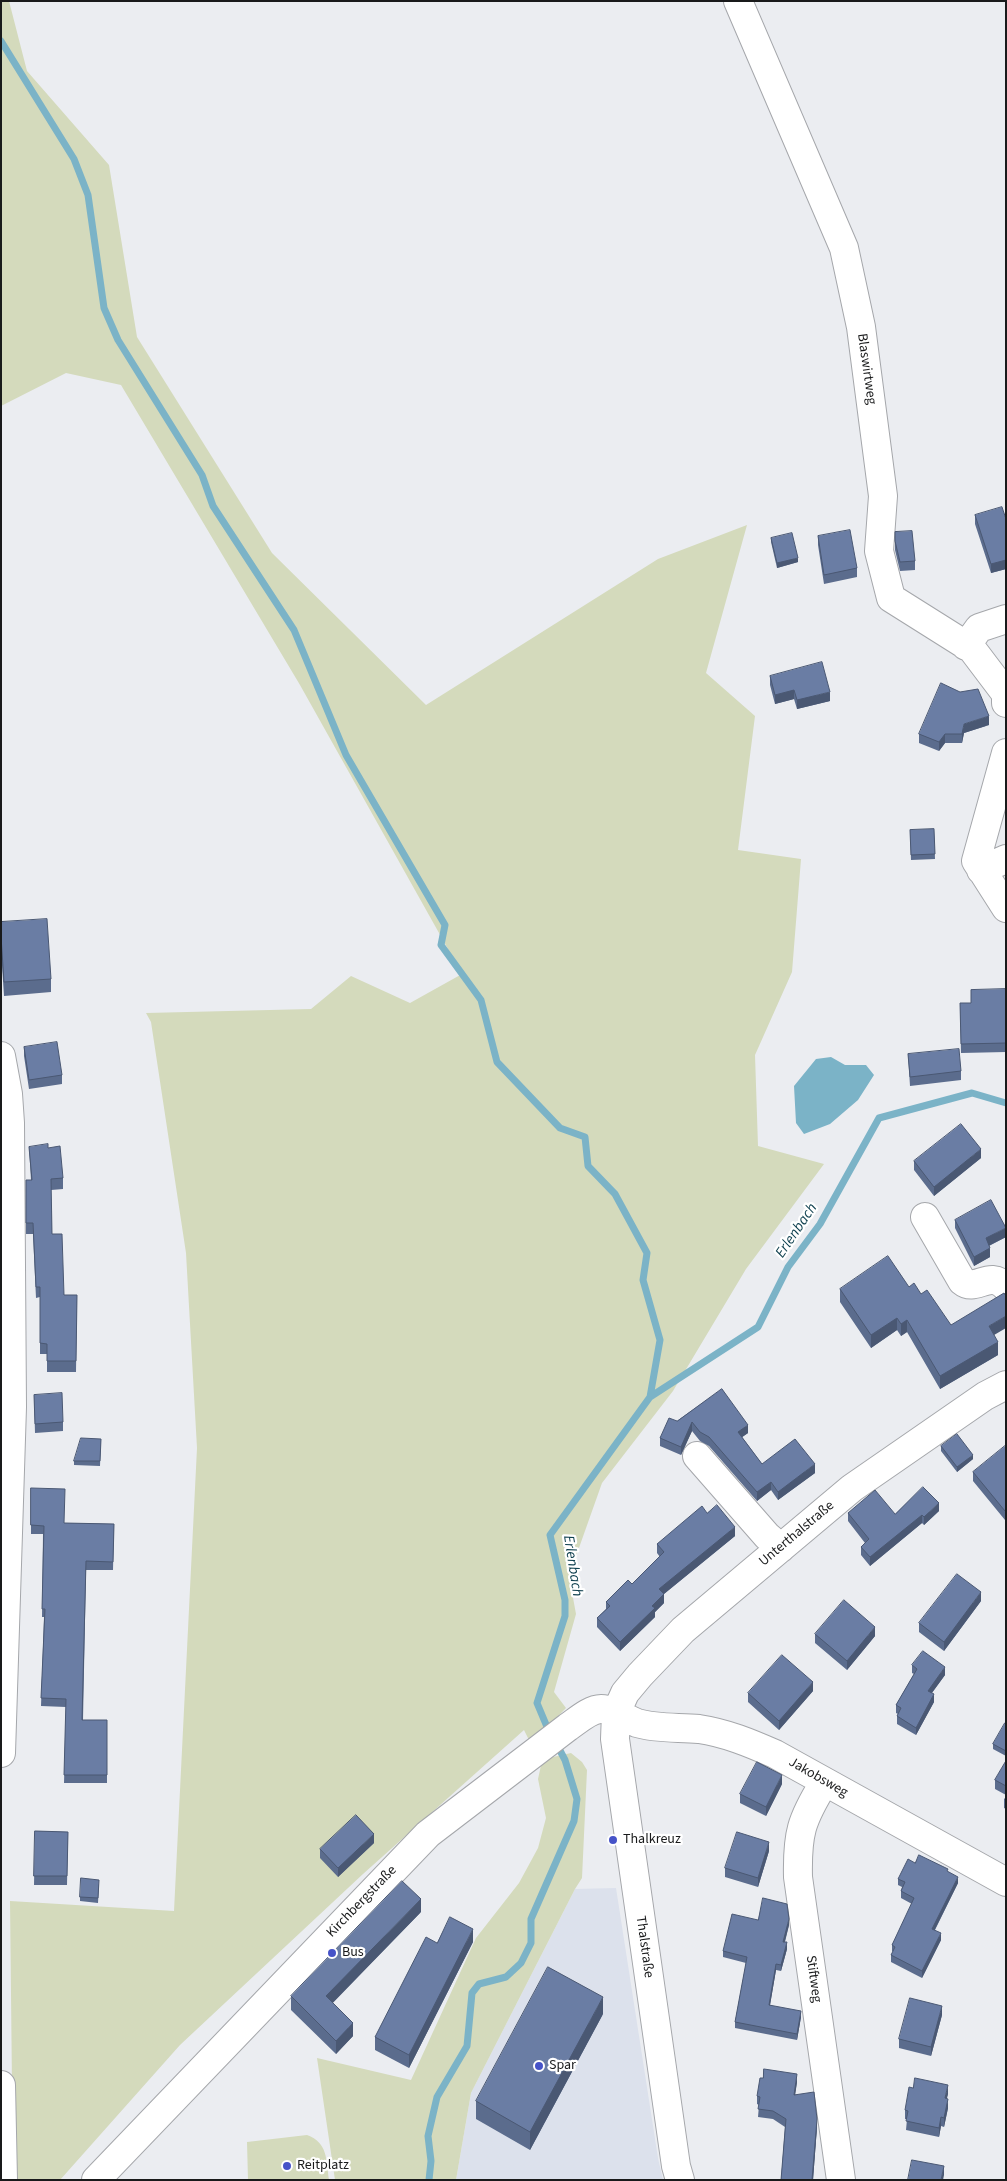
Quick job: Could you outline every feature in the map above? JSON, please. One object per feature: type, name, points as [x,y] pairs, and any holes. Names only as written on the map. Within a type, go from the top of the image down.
[{"type":"street","name":"Blaswirtweg","points":[[738,1],[844,248],[861,327],[866,364],[883,496],[879,551],[891,598],[972,649],[1006,694],[1006,703]]},
{"type":"street","points":[[966,646],[980,628],[1006,620]]},
{"type":"street","points":[[1006,753],[976,862],[1006,908]]},
{"type":"street","points":[[981,870],[1006,859]]},
{"type":"street","points":[[1,1056],[8,1094],[10,1123],[12,1407],[1,1753]]},
{"type":"street","points":[[925,1217],[965,1284],[972,1285],[991,1279],[1000,1282],[1006,1287]]},
{"type":"street","name":"Unterthalstraße","points":[[616,1713],[625,1693],[683,1630],[852,1488],[985,1396],[1006,1385]]},
{"type":"street","points":[[697,1456],[768,1536],[781,1548]]},
{"type":"street","name":"Kirchbergstraße","points":[[96,2180],[415,1847],[442,1823],[589,1713],[600,1709],[616,1713]]},
{"type":"street","name":"Jakobsweg","points":[[616,1713],[638,1723],[657,1727],[698,1729],[726,1734],[775,1754],[824,1783],[1006,1882]]},
{"type":"street","name":"Thalstraße","points":[[616,1713],[615,1739],[676,2166],[680,2180]]},
{"type":"street","name":"Stiftweg","points":[[824,1783],[801,1826],[798,1850],[798,1877],[841,2180]]},
{"type":"street","points":[[1,2085],[3,2180]]},
{"type":"shaded area","points":[[616,1888],[663,2180],[456,2180],[471,2093],[575,1889]]},
{"type":"green space","points":[[1,1],[9,1],[27,71],[109,165],[137,337],[272,553],[426,705],[658,559],[747,525],[706,673],[755,716],[738,850],[801,859],[792,972],[755,1055],[758,1146],[824,1164],[746,1269],[673,1391],[602,1483],[569,1576],[576,1614],[554,1692],[566,1708],[531,1744],[524,1730],[363,1874],[180,2045],[60,2180],[13,2180],[10,1901],[174,1911],[197,1448],[186,1253],[151,1022],[146,1013],[311,1009],[351,976],[410,1003],[462,974],[300,685],[121,385],[66,373],[1,406]]},
{"type":"green space","points":[[571,1753],[582,1762],[587,1770],[582,1878],[471,2093],[456,2180],[335,2180],[317,2058],[411,2080],[476,1938],[519,1883],[538,1848],[546,1818],[538,1779],[542,1761]]},
{"type":"green space","name":"Reitplatz","points":[[307,2135],[319,2142],[325,2153],[329,2180],[248,2180],[247,2142]]},
{"type":"water","points":[[831,1057],[845,1065],[866,1065],[874,1075],[858,1100],[830,1124],[804,1134],[796,1123],[794,1086],[816,1059]]},
{"type":"building","points":[[1002,507],[1006,519],[1006,560],[991,564],[975,515]]},
{"type":"building","points":[[850,530],[857,568],[824,575],[818,536]]},
{"type":"building","points":[[912,531],[915,561],[900,562],[895,532]]},
{"type":"building","points":[[792,533],[798,558],[777,563],[771,538]]},
{"type":"building","points":[[822,662],[830,692],[797,700],[794,690],[775,695],[770,676]]},
{"type":"building","points":[[941,683],[960,692],[978,689],[989,716],[964,724],[962,734],[945,734],[939,742],[919,734]]},
{"type":"building","points":[[934,829],[935,854],[911,855],[910,830]]},
{"type":"building","points":[[47,919],[51,979],[4,982],[1,922]]},
{"type":"building","points":[[1006,989],[1006,1043],[961,1044],[960,1003],[971,1003],[971,990]]},
{"type":"building","points":[[57,1042],[62,1075],[29,1080],[24,1047]]},
{"type":"building","points":[[959,1049],[961,1071],[910,1077],[908,1054]]},
{"type":"building","points":[[961,1124],[981,1149],[934,1187],[914,1161]]},
{"type":"building","points":[[48,1144],[48,1148],[60,1146],[63,1178],[51,1179],[52,1234],[62,1234],[64,1295],[77,1295],[76,1361],[47,1361],[47,1344],[40,1343],[40,1287],[36,1287],[33,1223],[26,1223],[26,1180],[32,1180],[29,1147]]},
{"type":"building","points":[[991,1200],[1006,1228],[986,1238],[990,1248],[974,1257],[955,1220]]},
{"type":"building","points":[[888,1256],[909,1287],[914,1283],[921,1294],[927,1290],[951,1325],[1004,1293],[1006,1296],[1006,1316],[989,1326],[998,1342],[940,1376],[907,1320],[901,1324],[897,1318],[871,1335],[840,1289]]},
{"type":"building","points":[[722,1389],[748,1425],[738,1432],[762,1464],[795,1439],[815,1464],[778,1492],[771,1482],[757,1492],[709,1437],[700,1432],[692,1422],[681,1447],[660,1438],[669,1418],[677,1421]]},
{"type":"building","points":[[62,1393],[63,1422],[35,1424],[34,1395]]},
{"type":"building","points":[[957,1434],[973,1455],[957,1467],[941,1446]]},
{"type":"building","points":[[81,1438],[101,1439],[100,1461],[74,1461]]},
{"type":"building","points":[[1005,1446],[1006,1510],[1005,1511],[973,1472]]},
{"type":"building","points":[[923,1487],[939,1503],[924,1517],[922,1515],[870,1557],[861,1547],[869,1539],[848,1513],[875,1490],[895,1514]]},
{"type":"building","points":[[31,1488],[65,1489],[64,1523],[114,1524],[113,1562],[86,1561],[82,1720],[107,1720],[107,1775],[64,1775],[66,1699],[41,1698],[45,1609],[42,1609],[44,1526],[31,1525]]},
{"type":"building","points":[[717,1505],[735,1527],[659,1589],[664,1594],[652,1606],[655,1608],[620,1642],[597,1618],[610,1606],[606,1602],[628,1580],[632,1584],[664,1552],[657,1544],[702,1506],[707,1513]]},
{"type":"building","points":[[957,1574],[981,1592],[944,1642],[919,1623]]},
{"type":"building","points":[[844,1600],[875,1627],[847,1661],[815,1634]]},
{"type":"building","points":[[923,1651],[945,1667],[928,1691],[934,1694],[916,1728],[897,1716],[901,1708],[896,1705],[917,1669],[912,1665]]},
{"type":"building","points":[[782,1655],[813,1682],[779,1721],[748,1693]]},
{"type":"building","points":[[1006,1723],[1006,1751],[993,1744]]},
{"type":"building","points":[[1006,1761],[1006,1786],[995,1780]]},
{"type":"building","points":[[757,1762],[782,1775],[766,1807],[740,1794]]},
{"type":"building","points":[[356,1815],[374,1834],[338,1868],[320,1849]]},
{"type":"building","points":[[35,1831],[68,1832],[67,1876],[34,1876]]},
{"type":"building","points":[[737,1832],[769,1842],[758,1878],[725,1868]]},
{"type":"building","points":[[919,1855],[948,1869],[947,1871],[958,1877],[932,1929],[941,1933],[922,1971],[891,1955],[895,1947],[892,1945],[914,1898],[901,1891],[905,1882],[898,1879],[908,1859],[915,1863]]},
{"type":"building","points":[[81,1878],[99,1880],[98,1898],[80,1897]]},
{"type":"building","points":[[402,1881],[421,1899],[326,1996],[353,2023],[336,2041],[291,1996]]},
{"type":"building","points":[[763,1898],[787,1904],[789,1919],[783,1942],[787,1942],[781,1965],[776,1964],[769,2005],[801,2011],[797,2034],[735,2022],[747,1957],[723,1951],[732,1914],[758,1920]]},
{"type":"building","points":[[450,1917],[473,1929],[409,2055],[375,2037],[426,1937],[437,1943]]},
{"type":"building","name":"Spar","points":[[548,1967],[603,1997],[530,2132],[476,2101]]},
{"type":"building","points":[[910,1998],[942,2006],[931,2047],[899,2039]]},
{"type":"building","points":[[764,2069],[797,2074],[794,2095],[814,2092],[817,2119],[812,2180],[781,2180],[786,2119],[773,2111],[758,2109],[760,2097],[757,2096],[760,2078],[763,2078]]},
{"type":"building","points":[[915,2078],[948,2085],[945,2098],[948,2099],[944,2118],[941,2117],[939,2128],[906,2121],[908,2111],[905,2110],[909,2087],[913,2088]]},
{"type":"building","points":[[912,2160],[944,2166],[941,2180],[908,2180]]},
{"type":"waterway","points":[[1,41],[74,159],[88,195],[104,308],[118,340],[202,475],[213,506],[294,630],[346,755],[445,925],[441,945],[481,1000],[497,1062],[560,1128],[585,1137],[588,1166],[615,1194],[647,1253],[643,1280],[660,1340],[650,1397]]},
{"type":"waterway","name":"Erlenbach","points":[[550,1734],[537,1703],[565,1616],[565,1600],[550,1535],[650,1397],[758,1327],[788,1267],[820,1224],[879,1118],[972,1093],[1006,1103]]},
{"type":"waterway","name":"Erlenbach","points":[[429,2180],[431,2161],[428,2136],[437,2097],[467,2046],[472,1993],[479,1984],[506,1977],[521,1963],[531,1943],[531,1919],[574,1821],[577,1799],[565,1760],[556,1743]]},
{"type":"place","name":"Thalkreuz","points":[[613,1840]]},
{"type":"place","name":"Bus","points":[[332,1953]]},
{"type":"place","name":"Spar","points":[[539,2066]]},
{"type":"place","name":"Reitplatz","points":[[287,2166]]}]
